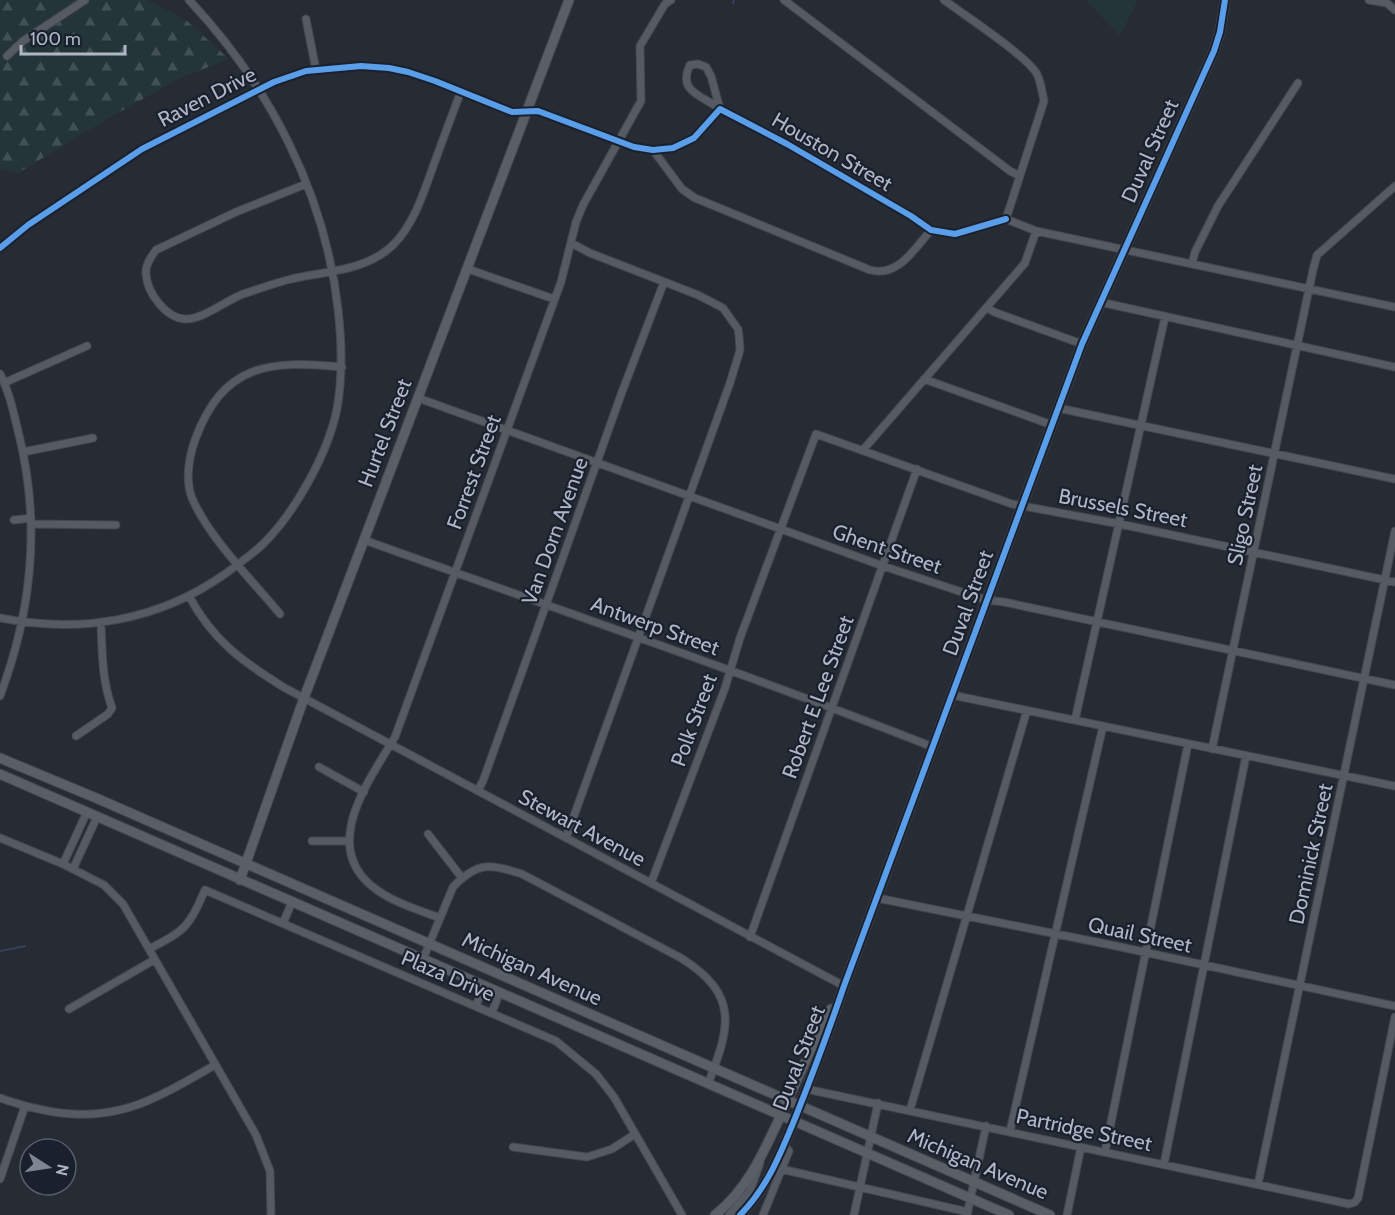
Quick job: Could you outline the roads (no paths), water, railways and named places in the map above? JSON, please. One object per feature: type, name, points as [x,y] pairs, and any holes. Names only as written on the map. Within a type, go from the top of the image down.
[{"type":"street","points":[[6,56],[23,41],[85,0]]},
{"type":"street","points":[[0,618],[79,624],[133,618],[201,591],[238,564],[279,527],[314,468],[330,433],[336,410],[343,352],[333,271],[315,207],[289,143],[249,72],[189,0]]},
{"type":"street","name":"Hurtel Street","points":[[240,879],[304,698],[568,0]]},
{"type":"street","name":"Forrest Street","points":[[348,841],[350,826],[364,792],[395,737],[554,299],[583,205],[641,101],[640,46],[665,4],[671,0]]},
{"type":"street","points":[[784,0],[1010,171],[1020,176]]},
{"type":"street","points":[[944,0],[1020,57],[1036,72],[1044,102],[1006,219],[1036,231],[1395,308]]},
{"type":"street","name":"Duval Street","points":[[740,1215],[761,1191],[774,1168],[807,1089],[1082,344],[1214,51],[1220,32],[1225,0]]},
{"type":"street","points":[[1369,0],[1387,3],[1395,10]]},
{"type":"street","points":[[306,19],[316,70]]},
{"type":"street","name":"Houston Street","points":[[720,109],[711,76],[706,67],[698,64],[690,65],[685,79],[692,92],[720,109],[788,144],[931,230],[955,234],[1006,219]]},
{"type":"street","name":"Raven Drive","points":[[0,248],[28,225],[142,148],[274,82],[316,70],[361,66],[389,68],[417,75],[512,112],[525,111]]},
{"type":"street","points":[[1192,264],[1218,206],[1298,83]]},
{"type":"street","points":[[306,184],[236,212],[156,250],[149,261],[146,274],[161,307],[170,315],[187,320],[241,295],[375,259],[396,242],[406,230],[421,199],[461,91]]},
{"type":"street","points":[[525,111],[538,111],[620,141],[653,150],[674,148],[694,138],[720,109]]},
{"type":"street","points":[[653,150],[682,189],[695,198],[870,270],[878,272],[890,270],[901,264],[931,230]]},
{"type":"street","name":"Sligo Street","points":[[1212,749],[1317,255],[1395,186]]},
{"type":"street","points":[[863,450],[1025,263],[1036,231]]},
{"type":"street","points":[[566,838],[740,350],[738,329],[723,308],[698,295],[590,253],[571,243]]},
{"type":"street","points":[[468,269],[554,299]]},
{"type":"street","name":"Van Dorn Avenue","points":[[478,790],[664,282]]},
{"type":"street","points":[[1100,302],[1395,367]]},
{"type":"street","points":[[987,307],[994,312],[1082,344]]},
{"type":"street","points":[[1075,720],[1165,317]]},
{"type":"street","points":[[4,383],[87,346]]},
{"type":"street","points":[[280,614],[218,539],[192,496],[189,464],[193,445],[209,408],[221,392],[246,374],[283,364],[342,367]]},
{"type":"street","points":[[0,374],[13,408],[23,452],[30,488],[31,521],[28,589],[11,666],[0,696]]},
{"type":"street","points":[[924,379],[1052,425]]},
{"type":"street","name":"Ghent Street","points":[[418,398],[883,566],[986,600],[1395,685]]},
{"type":"street","points":[[1058,408],[1395,479]]},
{"type":"street","name":"Brussels Street","points":[[817,434],[1012,504],[1120,524],[1395,582]]},
{"type":"street","name":"Polk Street","points":[[651,883],[811,443],[817,434]]},
{"type":"street","points":[[23,452],[93,438]]},
{"type":"street","name":"Robert E Lee Street","points":[[750,937],[917,469]]},
{"type":"street","points":[[14,520],[116,525]]},
{"type":"street","name":"Dominick Street","points":[[1258,1184],[1395,531]]},
{"type":"street","name":"Antwerp Street","points":[[364,540],[833,707],[933,747]]},
{"type":"street","name":"Stewart Avenue","points":[[189,596],[205,624],[216,637],[258,671],[304,698],[844,986]]},
{"type":"street","points":[[76,736],[108,714],[112,708],[104,673],[101,622]]},
{"type":"street","points":[[952,695],[1395,786]]},
{"type":"street","points":[[910,1110],[1027,710]]},
{"type":"street","points":[[1010,1131],[1103,726]]},
{"type":"street","points":[[1104,1152],[1188,744]]},
{"type":"street","points":[[1164,1164],[1246,756]]},
{"type":"street","name":"Michigan Avenue","points":[[0,758],[1050,1215]]},
{"type":"street","points":[[319,767],[364,792]]},
{"type":"street","name":"Michigan Avenue","points":[[0,774],[1009,1215]]},
{"type":"street","points":[[63,864],[87,812]]},
{"type":"street","points":[[73,869],[97,817]]},
{"type":"street","points":[[428,834],[462,878]]},
{"type":"street","points":[[0,838],[63,864],[104,885],[123,904],[256,1135],[270,1171],[271,1215]]},
{"type":"street","points":[[312,841],[348,841],[352,859],[368,882],[388,897],[440,918]]},
{"type":"street","points":[[423,958],[453,886],[462,878],[477,867],[486,865],[522,874],[692,965],[717,989],[723,1001],[726,1027],[708,1084]]},
{"type":"street","name":"Plaza Drive","points":[[148,950],[176,936],[186,927],[206,890],[556,1041],[584,1062],[614,1097],[682,1215]]},
{"type":"street","name":"Quail Street","points":[[877,898],[1145,952],[1395,1006]]},
{"type":"street","points":[[284,923],[292,902]]},
{"type":"street","points":[[69,1009],[154,960]]},
{"type":"street","points":[[476,1005],[485,986]]},
{"type":"street","name":"Duval Street","points":[[715,1215],[739,1192],[760,1160],[818,1033],[844,986]]},
{"type":"street","points":[[492,1012],[500,993]]},
{"type":"street","name":"Partridge Street","points":[[807,1089],[1349,1204],[1358,1198],[1395,1017]]},
{"type":"street","points":[[0,1098],[37,1110],[85,1115],[106,1113],[157,1097],[215,1065]]},
{"type":"street","points":[[855,1215],[878,1103]]},
{"type":"street","points":[[0,1179],[25,1106]]},
{"type":"street","points":[[781,1169],[968,1213],[986,1126]]},
{"type":"street","points":[[513,1147],[587,1157],[612,1149],[635,1134]]},
{"type":"street","points":[[763,1215],[789,1151],[784,1145]]},
{"type":"street","points":[[1067,1215],[1082,1147]]},
{"type":"street","points":[[904,1169],[912,1155]]},
{"type":"street","points":[[729,1215],[750,1191],[759,1171],[760,1160]]},
{"type":"waterway","points":[[0,951],[25,946]]}]
